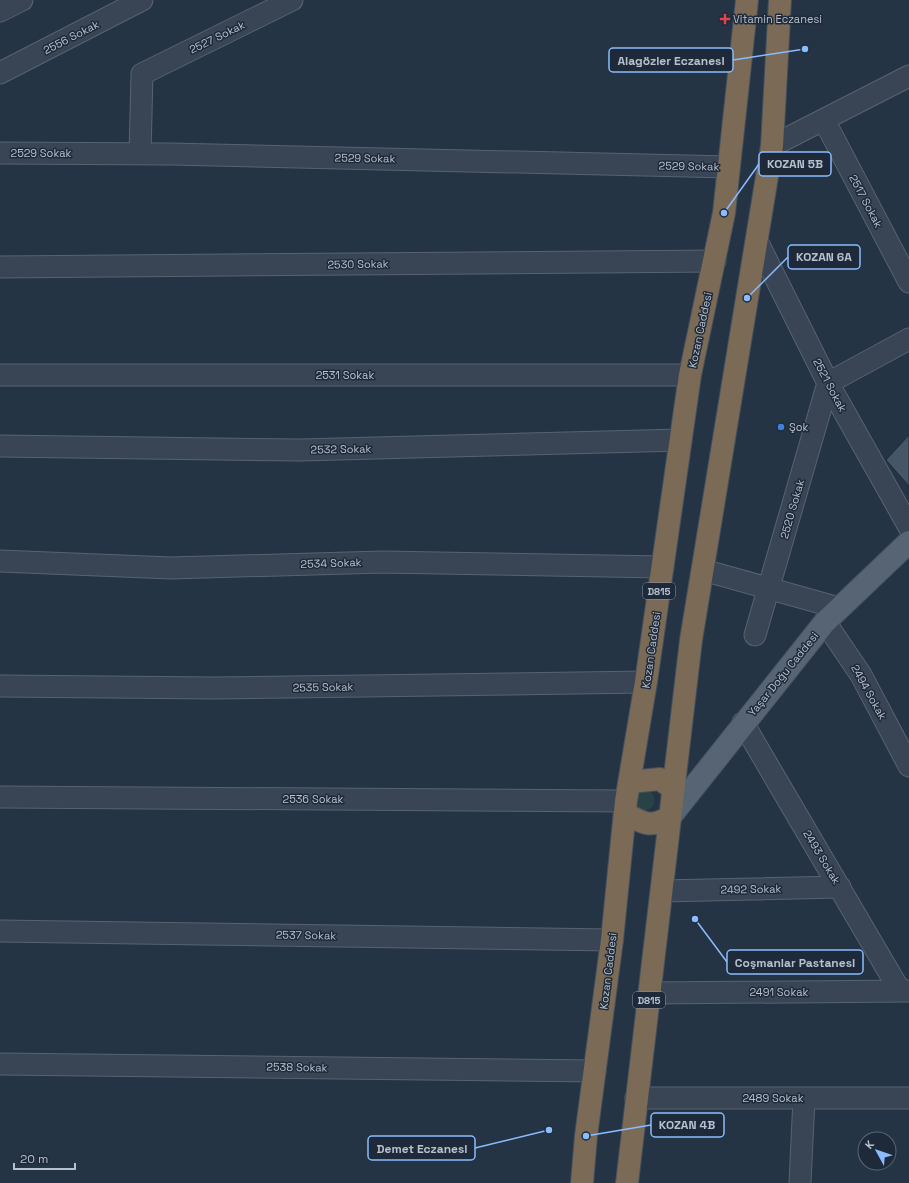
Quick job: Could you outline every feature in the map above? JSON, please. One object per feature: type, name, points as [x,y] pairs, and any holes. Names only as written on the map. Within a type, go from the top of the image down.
[{"type":"highway","name":"Kozan Caddesi","points":[[582,1183],[612,940],[627,799],[646,682],[690,375],[724,213],[747,0]]},
{"type":"highway","name":"D815","points":[[627,1183],[691,640],[772,146],[784,2]]},
{"type":"highway","points":[[670,817],[661,822],[646,824],[627,799],[660,779],[674,789]]},
{"type":"main road","name":"Yaşar Doğu Caddesi","points":[[670,817],[743,723],[832,615],[909,542]]},
{"type":"street","points":[[0,11],[22,0]]},
{"type":"street","name":"2556 Sokak","points":[[0,73],[142,0]]},
{"type":"street","name":"2527 Sokak","points":[[140,154],[142,74],[292,0]]},
{"type":"street","points":[[772,146],[909,76]]},
{"type":"street","name":"2517 Sokak","points":[[824,120],[909,282]]},
{"type":"street","name":"2529 Sokak","points":[[0,153],[140,154],[729,167]]},
{"type":"street","name":"2521 Sokak","points":[[757,241],[828,383],[909,527]]},
{"type":"street","name":"2530 Sokak","points":[[0,267],[715,261]]},
{"type":"street","points":[[828,383],[909,339]]},
{"type":"street","name":"2531 Sokak","points":[[0,374],[690,375]]},
{"type":"street","name":"2520 Sokak","points":[[755,635],[828,383]]},
{"type":"street","name":"2532 Sokak","points":[[0,446],[300,450],[681,440]]},
{"type":"street","name":"2534 Sokak","points":[[0,561],[171,568],[382,562],[663,567]]},
{"type":"street","points":[[703,570],[769,588],[832,615]]},
{"type":"street","name":"2494 Sokak","points":[[832,615],[861,675],[909,766]]},
{"type":"street","name":"2535 Sokak","points":[[0,686],[215,688],[646,682]]},
{"type":"street","name":"2493 Sokak","points":[[743,723],[840,888],[905,991]]},
{"type":"street","name":"2536 Sokak","points":[[0,797],[627,799]]},
{"type":"street","name":"2492 Sokak","points":[[662,891],[840,888]]},
{"type":"street","name":"2537 Sokak","points":[[0,931],[612,940]]},
{"type":"street","name":"2491 Sokak","points":[[650,993],[905,991]]},
{"type":"street","name":"2538 Sokak","points":[[0,1064],[595,1071]]},
{"type":"street","name":"2489 Sokak","points":[[636,1098],[909,1098]]},
{"type":"street","points":[[800,1183],[804,1098]]},
{"type":"green space","points":[[638,790],[650,791],[653,795],[654,803],[650,809],[637,809],[634,794]]},
{"type":"building","points":[[909,435],[909,486],[886,460]]},
{"type":"place","name":"Vitamin Eczanesi","points":[[725,19]]},
{"type":"place","name":"Alagözler Eczanesi","points":[[805,49]]},
{"type":"place","name":"KOZAN 5B","points":[[724,213]]},
{"type":"place","name":"KOZAN 6A","points":[[747,298]]},
{"type":"place","name":"Şok","points":[[781,427]]},
{"type":"place","name":"Coşmanlar Pastanesi","points":[[695,919]]},
{"type":"place","name":"Demet Eczanesi","points":[[549,1130]]},
{"type":"place","name":"KOZAN 4B","points":[[586,1136]]}]
